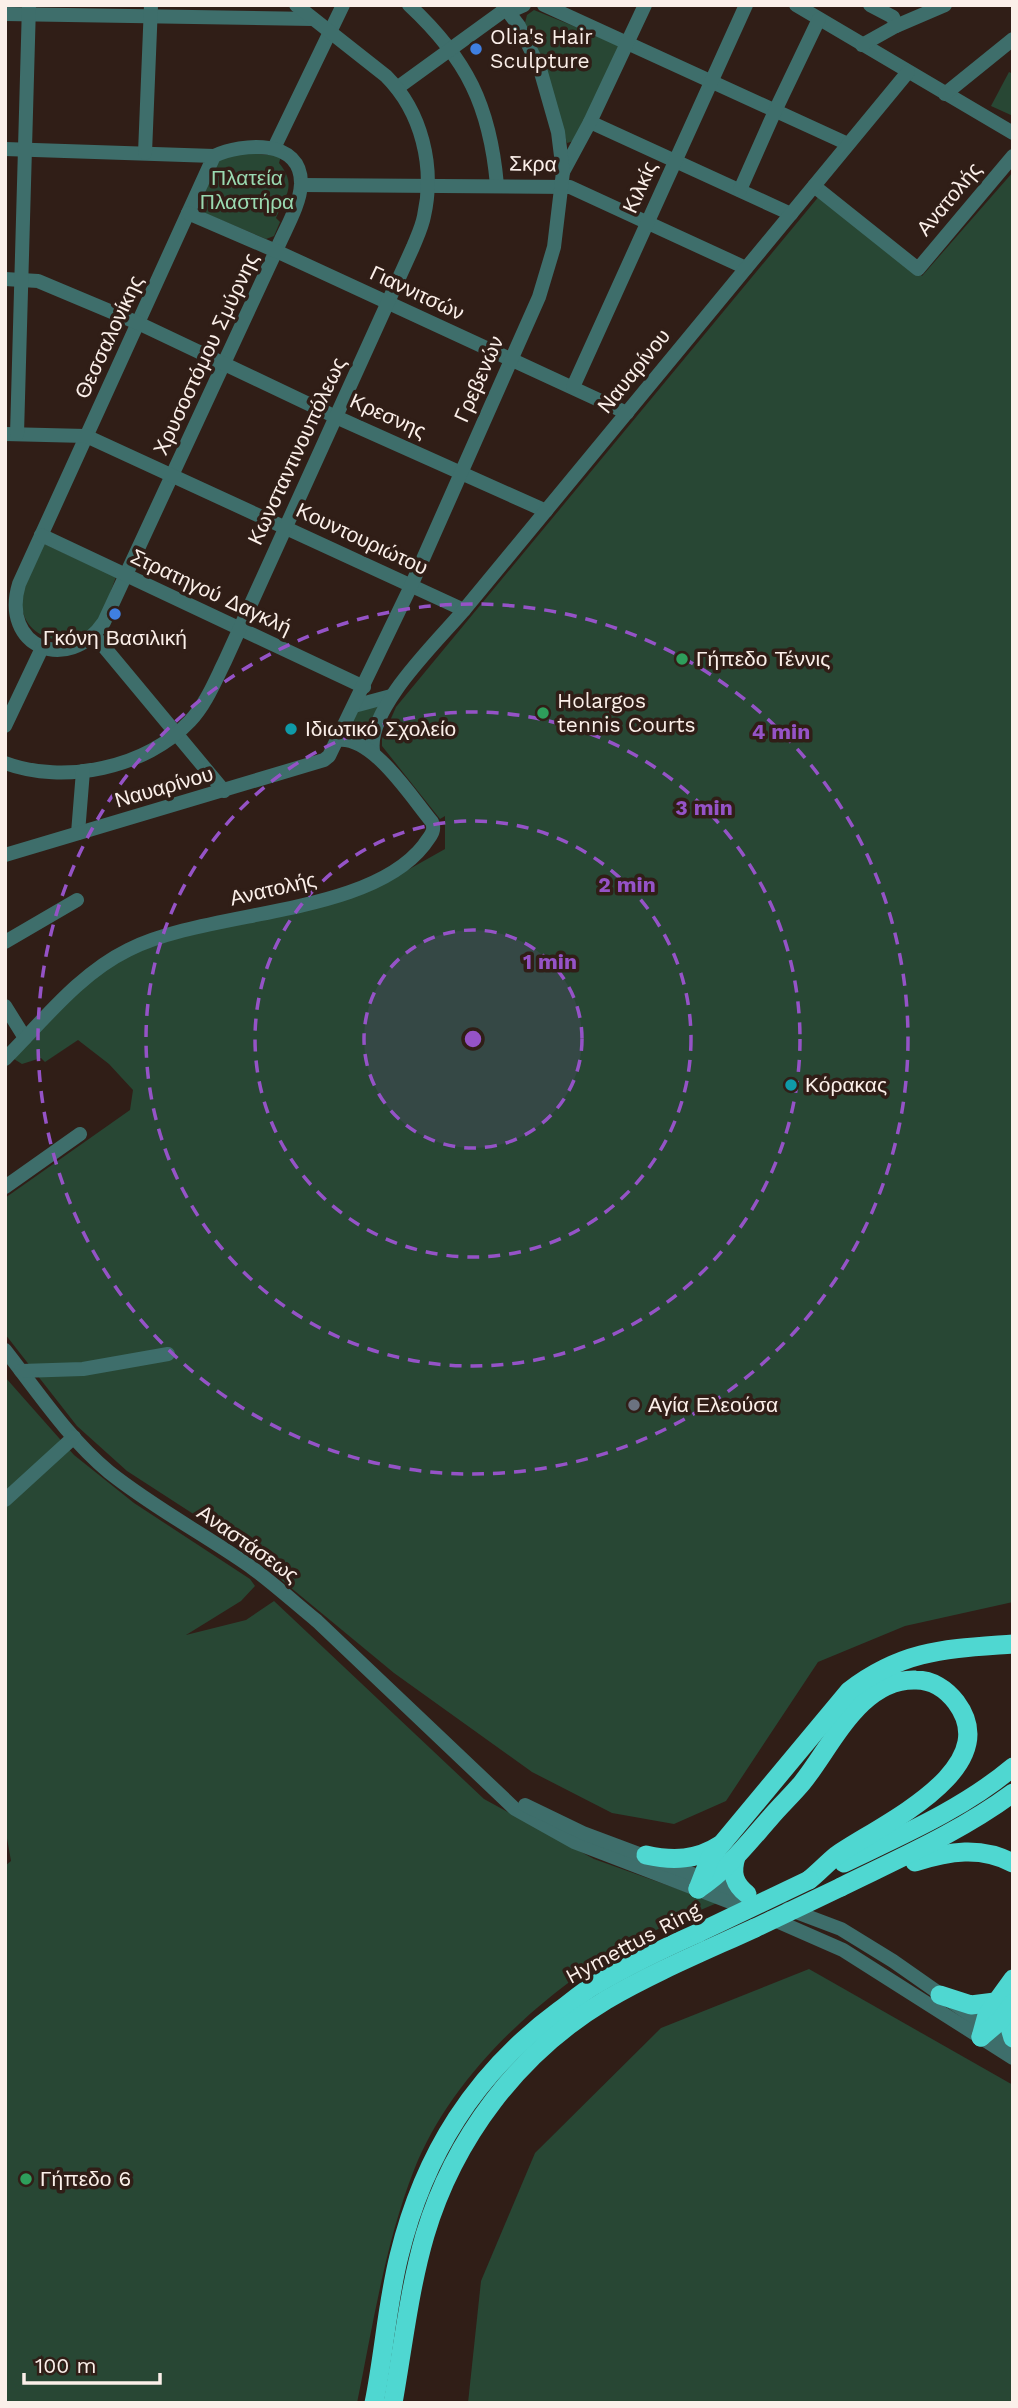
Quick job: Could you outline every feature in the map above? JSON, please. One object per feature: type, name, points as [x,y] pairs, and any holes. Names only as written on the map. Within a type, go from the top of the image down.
[{"type":"highway","points":[[646,1855],[661,1859],[690,1858],[728,1851],[831,1710],[849,1690],[866,1678],[906,1658],[929,1652],[1013,1644]]},
{"type":"highway","points":[[703,1882],[710,1858],[728,1851],[802,1783],[844,1724],[870,1696],[895,1682],[906,1680],[932,1683],[942,1688],[960,1707],[966,1724],[964,1751],[958,1764],[923,1801],[836,1856],[809,1880]]},
{"type":"highway","name":"Hymettus Ring","points":[[374,2403],[390,2298],[408,2225],[429,2168],[463,2107],[502,2060],[529,2033],[591,1987],[916,1828],[978,1793],[1013,1767]]},
{"type":"highway","name":"Hymettus Ring","points":[[394,2399],[415,2276],[433,2210],[463,2144],[493,2100],[527,2064],[556,2037],[604,2002],[656,1974],[841,1888],[952,1832],[1013,1793]]},
{"type":"highway","points":[[728,1851],[736,1882],[747,1894]]},
{"type":"highway","points":[[841,1888],[916,1861],[953,1852],[984,1852],[1013,1863]]},
{"type":"highway","points":[[985,2030],[1005,2006],[1013,1979]]},
{"type":"highway","points":[[940,1995],[971,2004],[1005,2006]]},
{"type":"highway","points":[[1005,2006],[1013,2038]]},
{"type":"street","name":"Κωνσταντινουπόλεως","points":[[5,762],[21,769],[50,773],[83,771],[124,761],[149,751],[176,734],[192,719],[208,696],[240,629],[388,304],[424,217],[429,175],[423,138],[397,88],[373,64],[296,5]]},
{"type":"street","points":[[274,148],[343,5]]},
{"type":"street","points":[[409,5],[428,22],[468,75],[491,132],[497,185]]},
{"type":"street","points":[[397,88],[504,7],[515,9],[524,5]]},
{"type":"street","points":[[544,5],[848,144]]},
{"type":"street","points":[[562,179],[645,5]]},
{"type":"street","name":"Κιλκίς","points":[[573,387],[746,5]]},
{"type":"street","points":[[796,5],[1013,133]]},
{"type":"street","points":[[870,5],[893,17],[896,26]]},
{"type":"street","points":[[862,44],[945,5]]},
{"type":"street","name":"Γρεβενών","points":[[335,746],[411,586],[512,359],[539,297],[554,247],[562,179],[558,132],[540,69],[519,26],[504,7]]},
{"type":"street","points":[[5,15],[29,10],[150,11],[313,19]]},
{"type":"street","points":[[11,434],[12,280],[24,149],[29,10]]},
{"type":"street","points":[[145,153],[150,11]]},
{"type":"street","points":[[740,190],[819,19]]},
{"type":"street","points":[[945,94],[1013,39]]},
{"type":"street","name":"Ναυαρίνου","points":[[373,743],[391,696],[908,72]]},
{"type":"street","points":[[590,122],[791,214]]},
{"type":"street","points":[[5,149],[214,156],[243,147],[274,148],[295,164],[301,185]]},
{"type":"street","name":"Θεσσαλονίκης","points":[[41,535],[214,156]]},
{"type":"street","name":"Ανατολής","points":[[814,186],[918,269],[1013,156]]},
{"type":"street","name":"Σκρα","points":[[301,185],[497,185],[562,179],[570,187],[746,268]]},
{"type":"street","name":"Χρυσοστόμου Σμύρνης","points":[[94,636],[104,622],[174,474],[276,251],[301,185]]},
{"type":"street","name":"Γιαννιτσών","points":[[188,213],[627,413]]},
{"type":"street","name":"Κρεσνης","points":[[12,280],[38,281],[138,323],[336,417],[546,511]]},
{"type":"street","name":"Κουντουριώτου","points":[[11,434],[86,436],[174,474],[464,610]]},
{"type":"street","points":[[41,535],[10,597],[22,630],[42,648],[69,649],[94,636],[224,791]]},
{"type":"street","name":"Στρατηγού Δαγκλή","points":[[41,535],[240,629],[359,696]]},
{"type":"street","points":[[5,726],[42,648]]},
{"type":"street","points":[[359,696],[391,696]]},
{"type":"street","name":"Ανατολής","points":[[5,1059],[82,981],[104,963],[130,949],[169,934],[318,901],[360,888],[391,873],[411,857],[432,834],[432,822],[373,743],[351,732],[347,721]]},
{"type":"street","points":[[335,746],[356,741],[373,743]]},
{"type":"street","name":"Ναυαρίνου","points":[[5,855],[324,760],[335,746]]},
{"type":"street","points":[[78,834],[83,771]]},
{"type":"street","points":[[5,942],[77,900]]},
{"type":"street","points":[[5,1006],[25,1038]]},
{"type":"street","points":[[5,1187],[79,1134]]},
{"type":"street","name":"Αναστάσεως","points":[[5,1350],[74,1437],[108,1470],[150,1502],[250,1566],[285,1593],[471,1769]]},
{"type":"street","points":[[21,1371],[83,1369],[167,1354]]},
{"type":"street","points":[[5,1500],[74,1437]]},
{"type":"street","points":[[471,1769],[521,1803],[583,1833],[646,1855],[820,1938],[1013,2045]]},
{"type":"street","points":[[471,1769],[515,1809],[574,1842],[747,1894],[841,1929],[940,1995],[985,2030],[1013,2058]]},
{"type":"green space","points":[[534,10],[620,45],[577,140],[567,143],[546,70],[525,23],[527,15]]},
{"type":"green space","points":[[1009,72],[1013,74],[1013,116],[991,106]]},
{"type":"green space","name":"Πλατεία Πλαστήρα","points":[[235,152],[281,156],[279,163],[289,184],[276,218],[280,222],[274,236],[266,239],[200,211],[199,204],[217,160]]},
{"type":"green space","points":[[1013,172],[1013,1602],[905,1626],[818,1662],[726,1801],[674,1824],[612,1813],[532,1772],[394,1673],[232,1539],[127,1471],[77,1426],[5,1334],[5,1198],[130,1110],[133,1090],[109,1064],[78,1040],[45,1062],[41,1058],[22,1064],[14,1059],[83,985],[125,955],[171,938],[397,876],[445,849],[445,816],[440,819],[382,746],[382,739],[396,707],[820,195],[922,276]]},
{"type":"green space","points":[[44,544],[116,577],[97,622],[73,639],[61,640],[40,634],[25,618],[22,606],[23,590]]},
{"type":"green space","points":[[381,702],[371,734],[356,730],[350,721],[354,714]]},
{"type":"green space","points":[[5,1377],[74,1455],[134,1503],[250,1579],[255,1586],[241,1601],[186,1635],[246,1620],[274,1601],[484,1799],[594,1859],[717,1903],[631,1943],[603,1959],[545,2001],[492,2051],[447,2108],[414,2170],[395,2227],[357,2403],[5,2403],[5,1866],[11,1861],[5,1827]]},
{"type":"green space","points":[[809,1969],[1013,2085],[1013,2403],[468,2403],[481,2281],[535,2153],[661,2028]]},
{"type":"place","name":"Olia's Hair Sculpture","points":[[476,49]]},
{"type":"place","name":"Γκόνη Βασιλική","points":[[115,614]]},
{"type":"place","name":"Γήπεδο Τέννις","points":[[682,659]]},
{"type":"place","name":"Holargos tennis Courts","points":[[543,713]]},
{"type":"place","name":"Ιδιωτικό Σχολείο","points":[[291,729]]},
{"type":"place","name":"Κόρακας","points":[[791,1085]]},
{"type":"place","name":"Αγία Ελεούσα","points":[[634,1405]]},
{"type":"place","name":"Γήπεδο 6","points":[[26,2179]]}]
